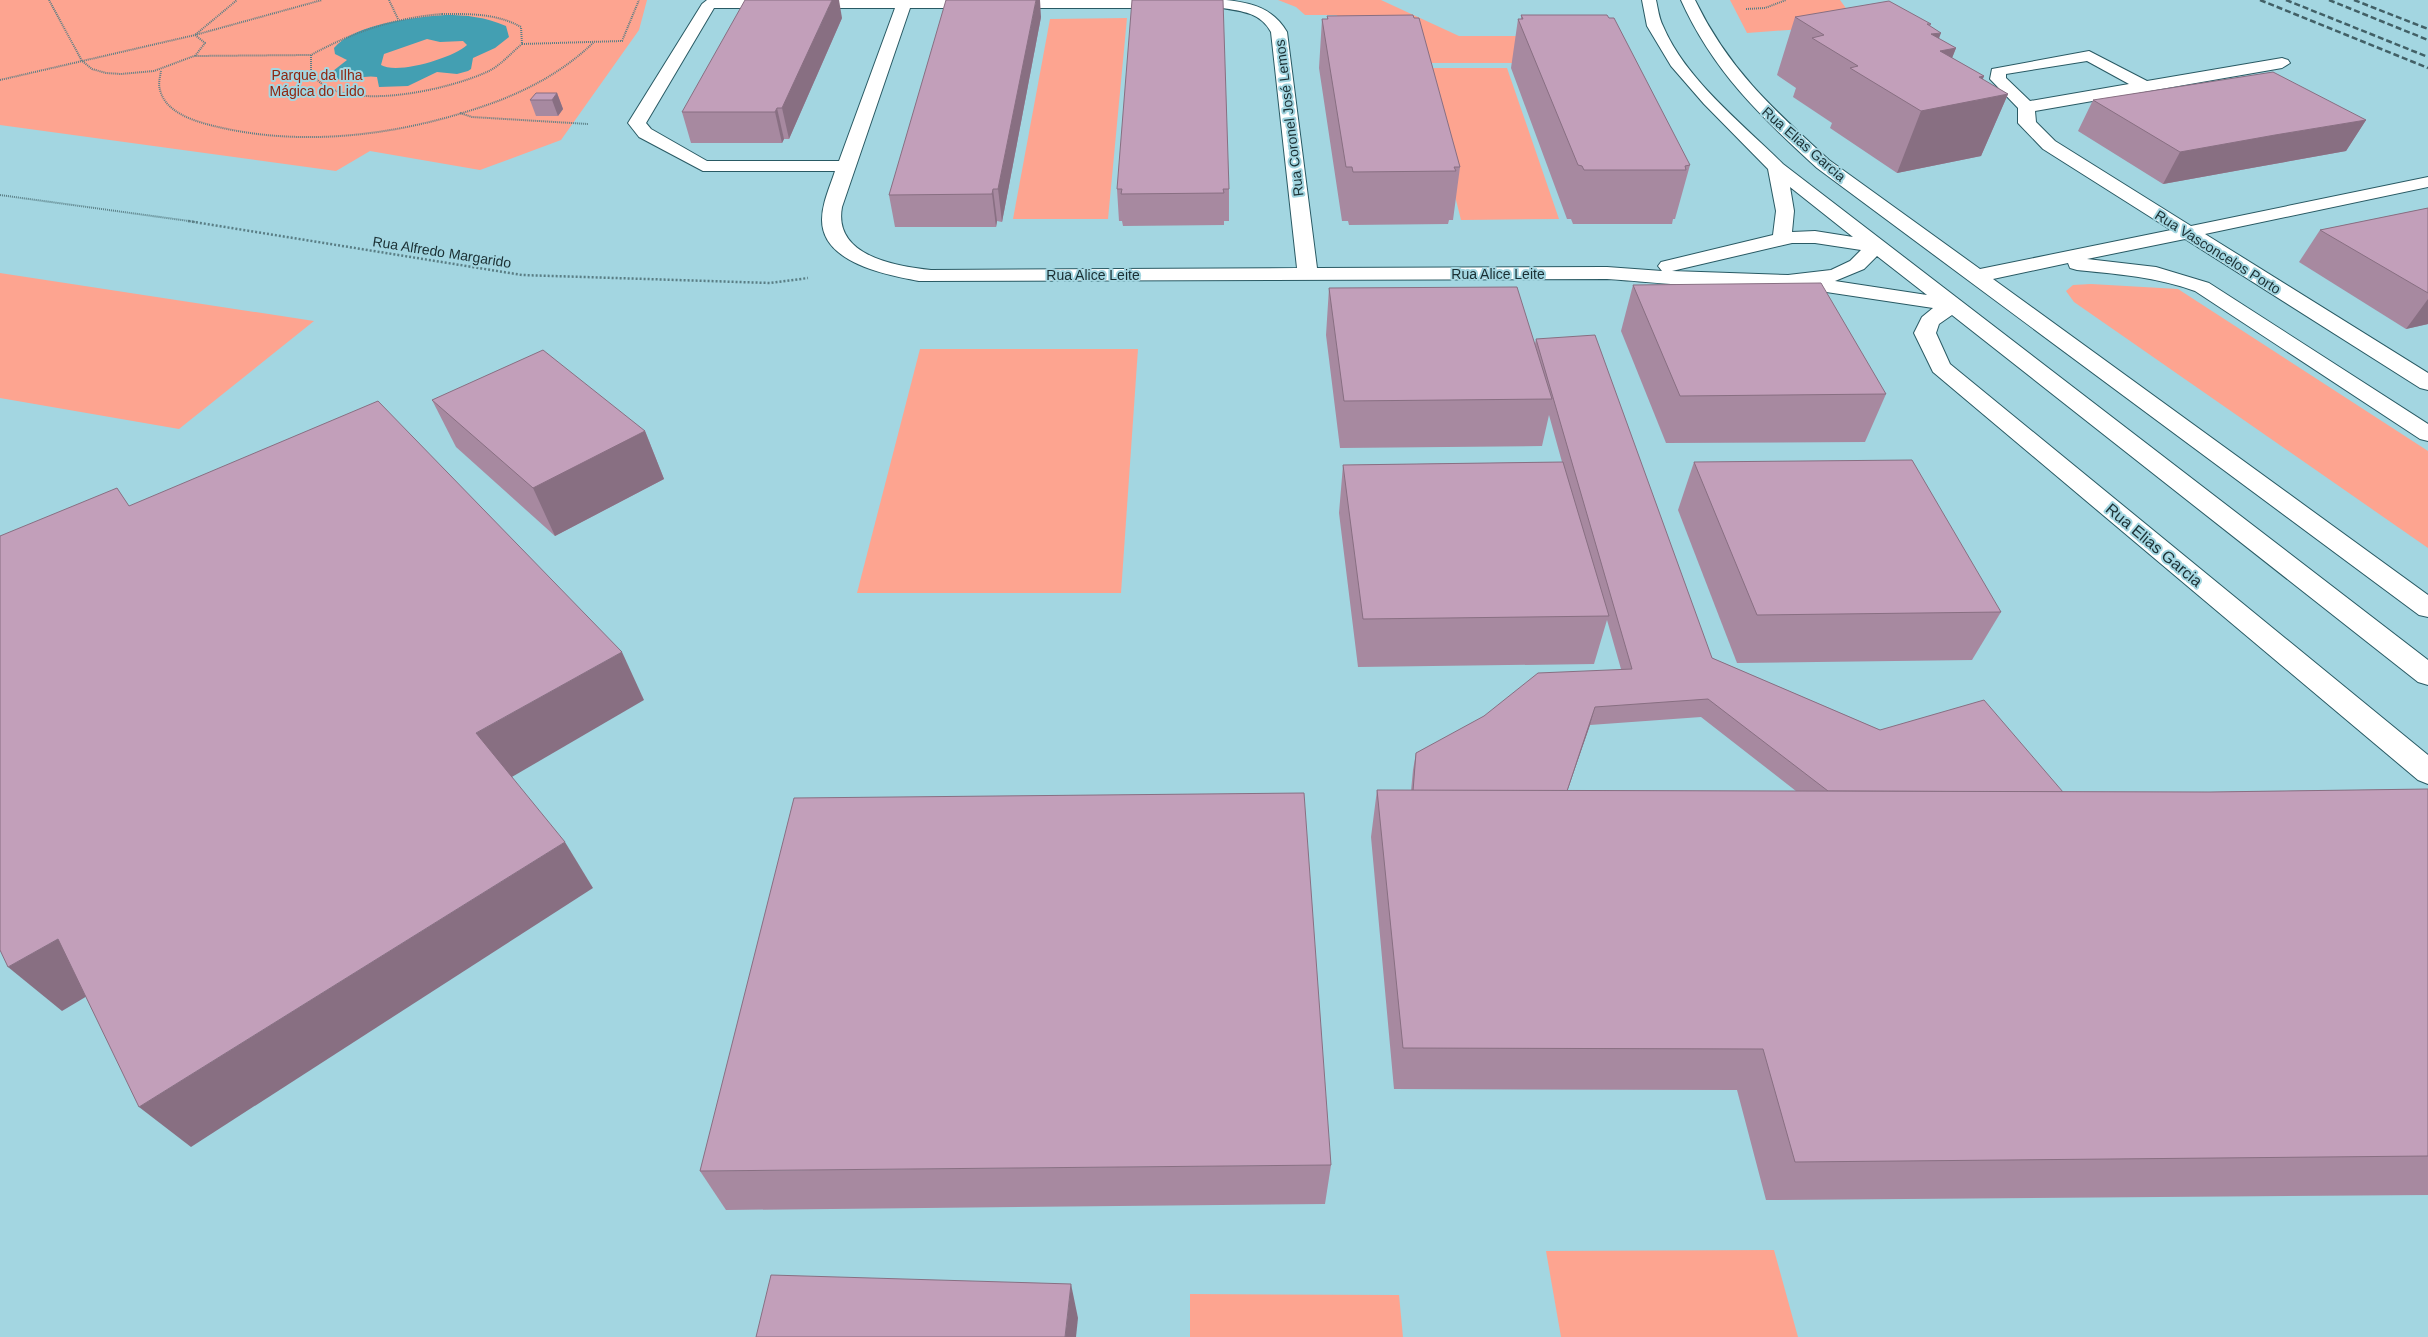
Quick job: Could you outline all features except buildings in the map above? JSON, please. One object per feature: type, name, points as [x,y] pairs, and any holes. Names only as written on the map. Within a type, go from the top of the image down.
[{"type":"street","name":"Rua Elias Garcia","points":[[1649,0],[1655,26],[1671,54],[1694,82],[1777,168],[2428,675]]},
{"type":"street","name":"Rua Elias Garcia","points":[[1688,0],[1697,24],[1713,51],[1735,80],[1762,108],[1823,164],[2428,608]]},
{"type":"street","name":"Rua Coronel José Lemos","points":[[846,166],[704,166],[644,133],[638,123],[710,4],[1222,4],[1249,7],[1264,13],[1275,22],[1279,32],[1308,275]]},
{"type":"street","name":"Rua Alice Leite","points":[[904,4],[846,166],[831,216],[834,233],[845,246],[860,257],[883,268],[905,274],[931,276],[1607,273],[1714,280],[1788,281],[1952,305]]},
{"type":"street","points":[[2145,86],[2089,56],[1998,72],[1998,79],[2026,107],[2282,63]]},
{"type":"street","name":"Rua Vasconcelos Porto","points":[[2026,107],[2026,123],[2049,145],[2185,233],[2428,383]]},
{"type":"street","points":[[1777,168],[1785,211],[1782,239]]},
{"type":"street","points":[[1977,276],[2428,182]]},
{"type":"street","name":"Rua Alice Leite","points":[[1607,273],[1701,261],[1782,239],[1825,238],[1876,246]]},
{"type":"street","name":"Rua Elias Garcia","points":[[1876,246],[1918,255],[1977,276]]},
{"type":"street","name":"Rua Alice Leite","points":[[1788,281],[1836,275],[1857,265],[1876,246]]},
{"type":"street","points":[[2048,262],[2144,270],[2176,276],[2202,287],[2428,434]]},
{"type":"street","name":"Rua Elias Garcia","points":[[1952,305],[1929,321],[1925,333],[1940,367],[2428,772]]},
{"type":"path","points":[[49,0],[81,60],[93,70],[121,74],[161,71],[181,64],[194,56],[205,43],[195,35]]},
{"type":"path","points":[[195,35],[238,0]]},
{"type":"path","points":[[0,80],[195,35],[322,0]]},
{"type":"path","points":[[389,0],[398,19]]},
{"type":"path","points":[[311,55],[311,73],[322,84],[337,92],[369,96],[407,94],[448,86],[491,70],[522,44],[622,41],[639,0]]},
{"type":"path","points":[[1742,9],[1765,8],[1786,0]]},
{"type":"path","points":[[194,56],[311,55],[357,31],[398,19],[434,13],[478,14],[507,18],[521,27],[522,44]]},
{"type":"path","points":[[161,71],[159,89],[169,105],[189,119],[220,129],[260,134],[308,136],[358,132],[410,124],[460,112],[530,87],[579,57],[594,42]]},
{"type":"path","points":[[460,112],[472,117],[573,124]]},
{"type":"path","name":"Rua Alfredo Margarido","points":[[0,195],[162,217],[522,275],[770,283],[883,268]]},
{"type":"green space","name":"Parque da Ilha Mágica do Lido","points":[[0,0],[647,0],[639,30],[561,140],[480,170],[370,151],[336,171],[0,125]]},
{"type":"green space","points":[[1278,0],[1381,0],[1459,36],[1618,36],[1594,63],[1346,63],[1337,15],[1305,15],[1296,7]]},
{"type":"green space","points":[[1730,0],[1840,0],[1858,25],[1747,33]]},
{"type":"green space","points":[[1127,18],[1108,219],[1013,219],[1050,19]]},
{"type":"green space","points":[[1423,68],[1507,68],[1559,219],[1461,220]]},
{"type":"green space","points":[[0,273],[314,321],[179,429],[0,398]]},
{"type":"green space","points":[[2091,284],[2178,289],[2428,451],[2428,548],[2074,302],[2066,291],[2073,285]]},
{"type":"green space","points":[[920,349],[1138,349],[1121,593],[857,593]]},
{"type":"green space","points":[[1774,1250],[1798,1337],[1561,1337],[1546,1251]]},
{"type":"green space","points":[[1190,1294],[1399,1295],[1403,1337],[1190,1337]]},
{"type":"water","points":[[461,15],[491,20],[506,26],[509,37],[495,48],[473,58],[471,69],[468,71],[457,74],[437,72],[408,86],[379,87],[377,77],[371,76],[342,80],[331,77],[333,71],[347,60],[335,54],[334,48],[343,40],[356,33],[386,23],[432,16]],"holes":[[[427,39],[440,42],[463,41],[467,45],[450,55],[425,64],[399,68],[389,68],[381,65],[384,54]]]},
{"type":"railway","points":[[2260,0],[2428,68]]},
{"type":"railway","points":[[2286,0],[2428,57]]},
{"type":"railway","points":[[2329,0],[2428,40]]},
{"type":"railway","points":[[2354,0],[2428,29]]}]
